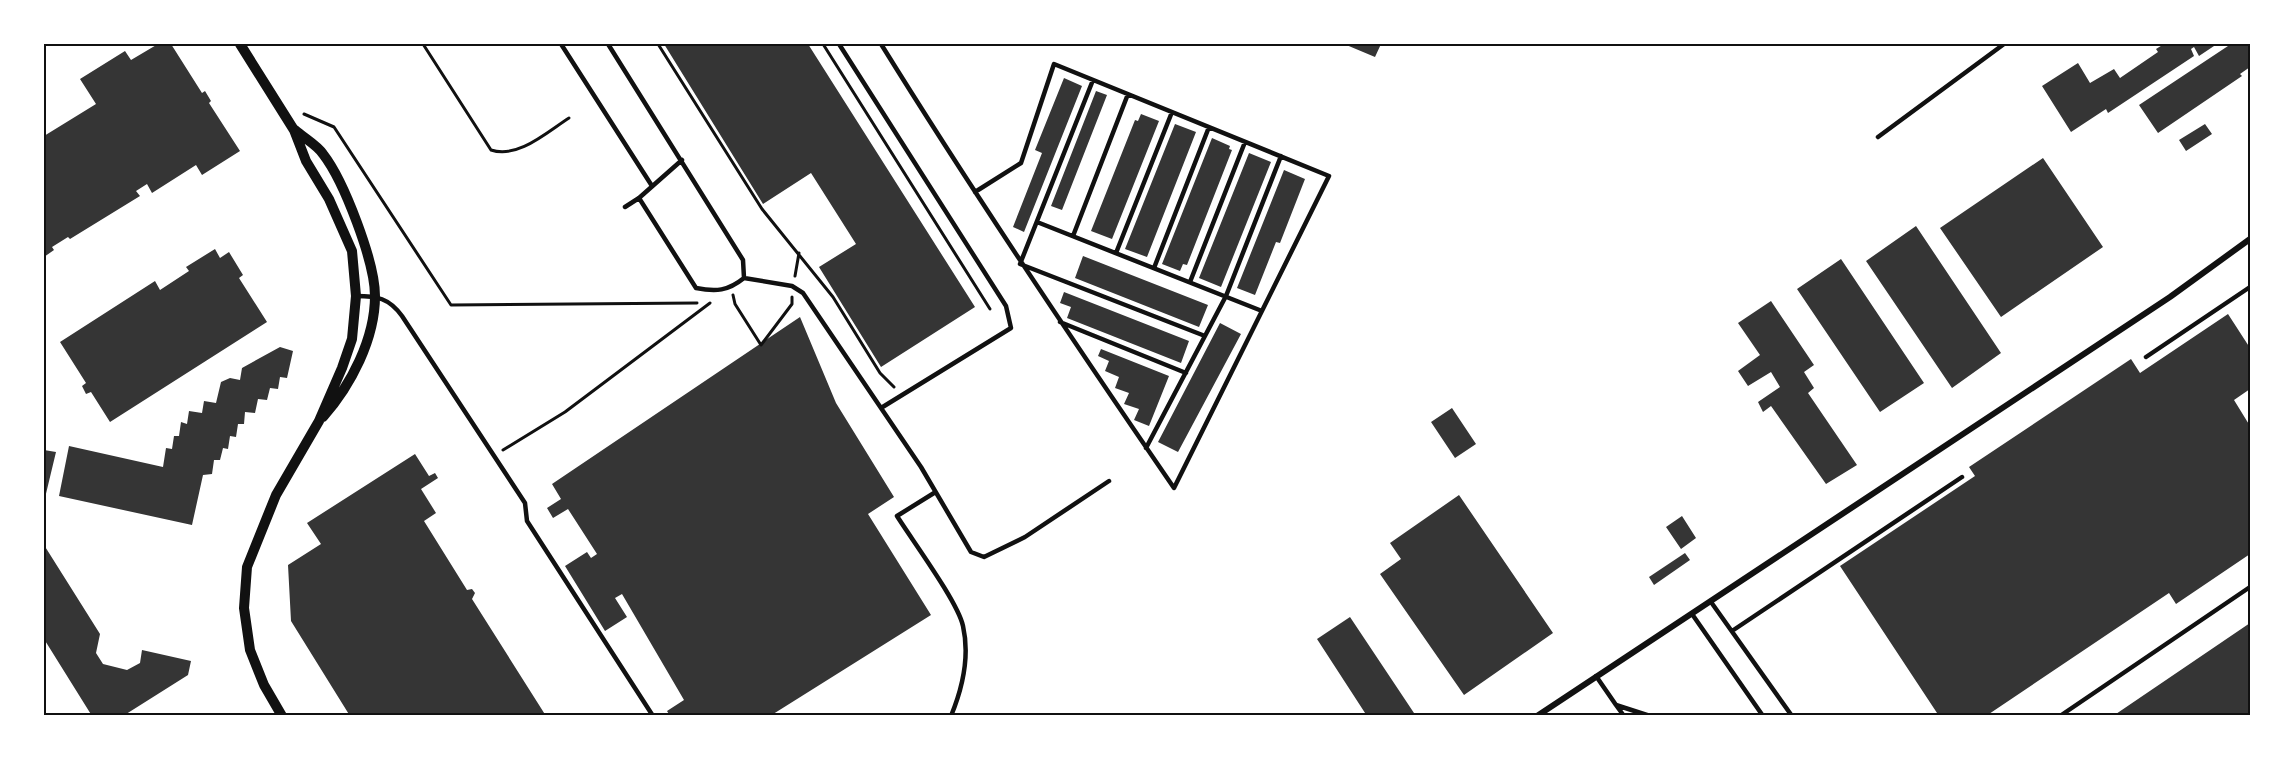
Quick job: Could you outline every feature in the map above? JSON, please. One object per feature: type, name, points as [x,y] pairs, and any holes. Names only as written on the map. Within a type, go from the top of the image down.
[{"type":"street","points":[[240,44],[294,130],[306,161],[329,199],[352,251],[356,296],[352,339],[319,421],[276,495],[247,567],[244,608],[250,650],[264,685],[282,716]]},
{"type":"street","points":[[294,130],[323,153],[349,202],[365,242],[375,296],[368,340],[358,363],[338,400],[319,421]]},
{"type":"street","points":[[1538,716],[2170,297],[2250,239]]},
{"type":"lane","points":[[561,44],[652,186]]},
{"type":"lane","points":[[608,44],[743,260],[744,278]]},
{"type":"lane","points":[[839,44],[1006,306],[1011,328],[881,408]]},
{"type":"lane","points":[[880,44],[1020,264],[1174,488],[1329,176],[1054,64],[1021,162],[975,192]]},
{"type":"lane","points":[[1878,137],[2004,44]]},
{"type":"lane","points":[[1020,264],[1093,80]]},
{"type":"lane","points":[[1073,236],[1128,94]]},
{"type":"lane","points":[[1116,253],[1172,112]]},
{"type":"lane","points":[[1154,268],[1209,127]]},
{"type":"lane","points":[[1190,282],[1245,142]]},
{"type":"lane","points":[[1146,448],[1226,296],[1281,156]]},
{"type":"lane","points":[[625,207],[639,198],[682,160]]},
{"type":"lane","points":[[639,198],[696,288],[715,292],[732,287],[744,278],[792,286],[803,293],[921,467],[934,493],[971,552],[984,557],[1017,542],[1109,481]]},
{"type":"lane","points":[[1037,222],[1262,311]]},
{"type":"lane","points":[[1020,264],[1205,336]]},
{"type":"lane","points":[[2146,357],[2250,287]]},
{"type":"lane","points":[[356,296],[375,296],[392,302],[402,315],[525,503],[527,521],[652,716]]},
{"type":"lane","points":[[1059,321],[1186,373]]},
{"type":"lane","points":[[1732,632],[1962,477]]},
{"type":"lane","points":[[934,493],[897,516],[963,624],[967,656],[958,697],[951,716]]},
{"type":"lane","points":[[2060,716],[2250,587]]},
{"type":"lane","points":[[1711,602],[1792,716]]},
{"type":"lane","points":[[1692,614],[1762,716]]},
{"type":"lane","points":[[1596,676],[1624,716]]},
{"type":"lane","points":[[1616,705],[1650,716]]},
{"type":"path","points":[[423,44],[491,150],[504,154],[516,150],[569,118]]},
{"type":"path","points":[[658,44],[762,209],[834,297],[880,374],[902,394]]},
{"type":"path","points":[[823,44],[990,309]]},
{"type":"path","points":[[304,114],[334,127],[451,305],[697,303]]},
{"type":"path","points":[[732,287],[735,304],[761,345],[792,304]]},
{"type":"path","points":[[494,455],[565,412],[710,303]]},
{"type":"building","points":[[158,44],[171,44],[202,93],[205,91],[211,101],[209,103],[240,151],[202,175],[196,165],[152,193],[147,184],[136,191],[140,196],[70,239],[68,237],[52,247],[54,250],[44,257],[44,136],[96,104],[80,79],[125,51],[131,60]]},
{"type":"building","points":[[664,44],[808,44],[975,307],[881,367],[819,267],[856,244],[811,173],[763,204]]},
{"type":"building","points":[[1344,44],[1381,44],[1375,57]]},
{"type":"building","points":[[2164,44],[2217,44],[2199,56],[2194,47],[2191,49],[2194,56],[2108,113],[2106,109],[2071,132],[2042,86],[2078,63],[2090,83],[2114,69],[2120,78],[2158,52],[2156,49]]},
{"type":"building","points":[[2231,44],[2250,44],[2250,67],[2240,74],[2242,76],[2158,133],[2139,105]]},
{"type":"building","points":[[1064,78],[1082,86],[1024,232],[1013,227],[1042,153],[1035,150]]},
{"type":"building","points":[[1096,91],[1107,95],[1062,210],[1051,206]]},
{"type":"building","points":[[1141,114],[1159,121],[1112,239],[1091,231],[1135,120],[1138,121]]},
{"type":"building","points":[[1175,124],[1196,132],[1147,257],[1125,249]]},
{"type":"building","points":[[2205,124],[2212,134],[2186,151],[2179,140]]},
{"type":"building","points":[[1212,138],[1230,146],[1229,149],[1232,150],[1187,265],[1183,264],[1180,271],[1162,264]]},
{"type":"building","points":[[1249,153],[1271,162],[1221,287],[1199,278]]},
{"type":"building","points":[[2043,158],[2103,247],[2001,317],[1940,228]]},
{"type":"building","points":[[1284,170],[1305,179],[1280,243],[1276,242],[1255,295],[1237,288]]},
{"type":"building","points":[[1916,226],[2001,353],[1952,388],[1866,261]]},
{"type":"building","points":[[215,249],[220,258],[229,252],[243,275],[239,278],[267,322],[110,422],[91,392],[86,394],[82,386],[86,383],[60,342],[155,281],[160,290],[189,271],[186,267]]},
{"type":"building","points":[[1083,256],[1208,305],[1199,327],[1075,278]]},
{"type":"building","points":[[1841,259],[1924,383],[1880,412],[1797,289]]},
{"type":"building","points":[[1064,292],[1189,341],[1181,363],[1067,318],[1071,307],[1060,303]]},
{"type":"building","points":[[1771,301],[1814,365],[1804,372],[1814,388],[1808,393],[1857,465],[1826,484],[1771,406],[1763,412],[1758,402],[1780,387],[1771,372],[1748,386],[1738,371],[1760,355],[1738,323]]},
{"type":"building","points":[[2228,314],[2250,348],[2250,389],[2234,400],[2250,426],[2250,554],[2176,604],[2169,593],[1986,716],[1939,716],[1840,566],[1975,476],[1969,467],[2131,359],[2140,373]]},
{"type":"building","points":[[800,317],[836,403],[894,497],[868,514],[931,615],[770,716],[670,716],[667,711],[684,700],[622,594],[615,598],[627,617],[605,631],[565,566],[587,552],[591,558],[597,554],[568,509],[553,518],[547,508],[561,499],[552,484]]},
{"type":"building","points":[[1220,323],[1241,334],[1178,452],[1158,442]]},
{"type":"building","points":[[280,347],[293,351],[287,378],[280,377],[278,389],[270,388],[267,400],[258,399],[255,413],[245,412],[244,424],[238,424],[236,437],[230,436],[228,449],[223,448],[220,460],[214,460],[212,474],[203,475],[192,525],[59,496],[69,446],[163,467],[166,448],[172,449],[174,436],[179,436],[181,422],[187,424],[189,411],[202,413],[204,401],[216,403],[221,382],[230,378],[240,380],[242,368]]},
{"type":"building","points":[[1101,349],[1169,376],[1149,426],[1134,420],[1139,409],[1124,404],[1129,393],[1115,388],[1119,377],[1105,371],[1109,361],[1098,356]]},
{"type":"building","points":[[1452,408],[1476,444],[1455,458],[1431,422]]},
{"type":"building","points":[[44,450],[56,452],[44,502]]},
{"type":"building","points":[[415,454],[429,476],[435,473],[438,478],[421,489],[436,513],[424,521],[467,590],[472,589],[475,593],[472,599],[546,716],[350,716],[291,621],[288,565],[321,544],[307,523]]},
{"type":"building","points":[[1459,495],[1553,633],[1464,695],[1380,574],[1401,559],[1390,543]]},
{"type":"building","points":[[1682,516],[1696,538],[1681,549],[1666,527]]},
{"type":"building","points":[[44,545],[100,634],[96,653],[103,664],[127,670],[140,663],[142,650],[191,661],[188,675],[123,716],[92,716],[44,639]]},
{"type":"building","points":[[1685,553],[1690,560],[1654,585],[1649,577]]},
{"type":"building","points":[[1350,617],[1416,716],[1367,716],[1317,639]]},
{"type":"building","points":[[2250,623],[2250,716],[2113,716]]}]
